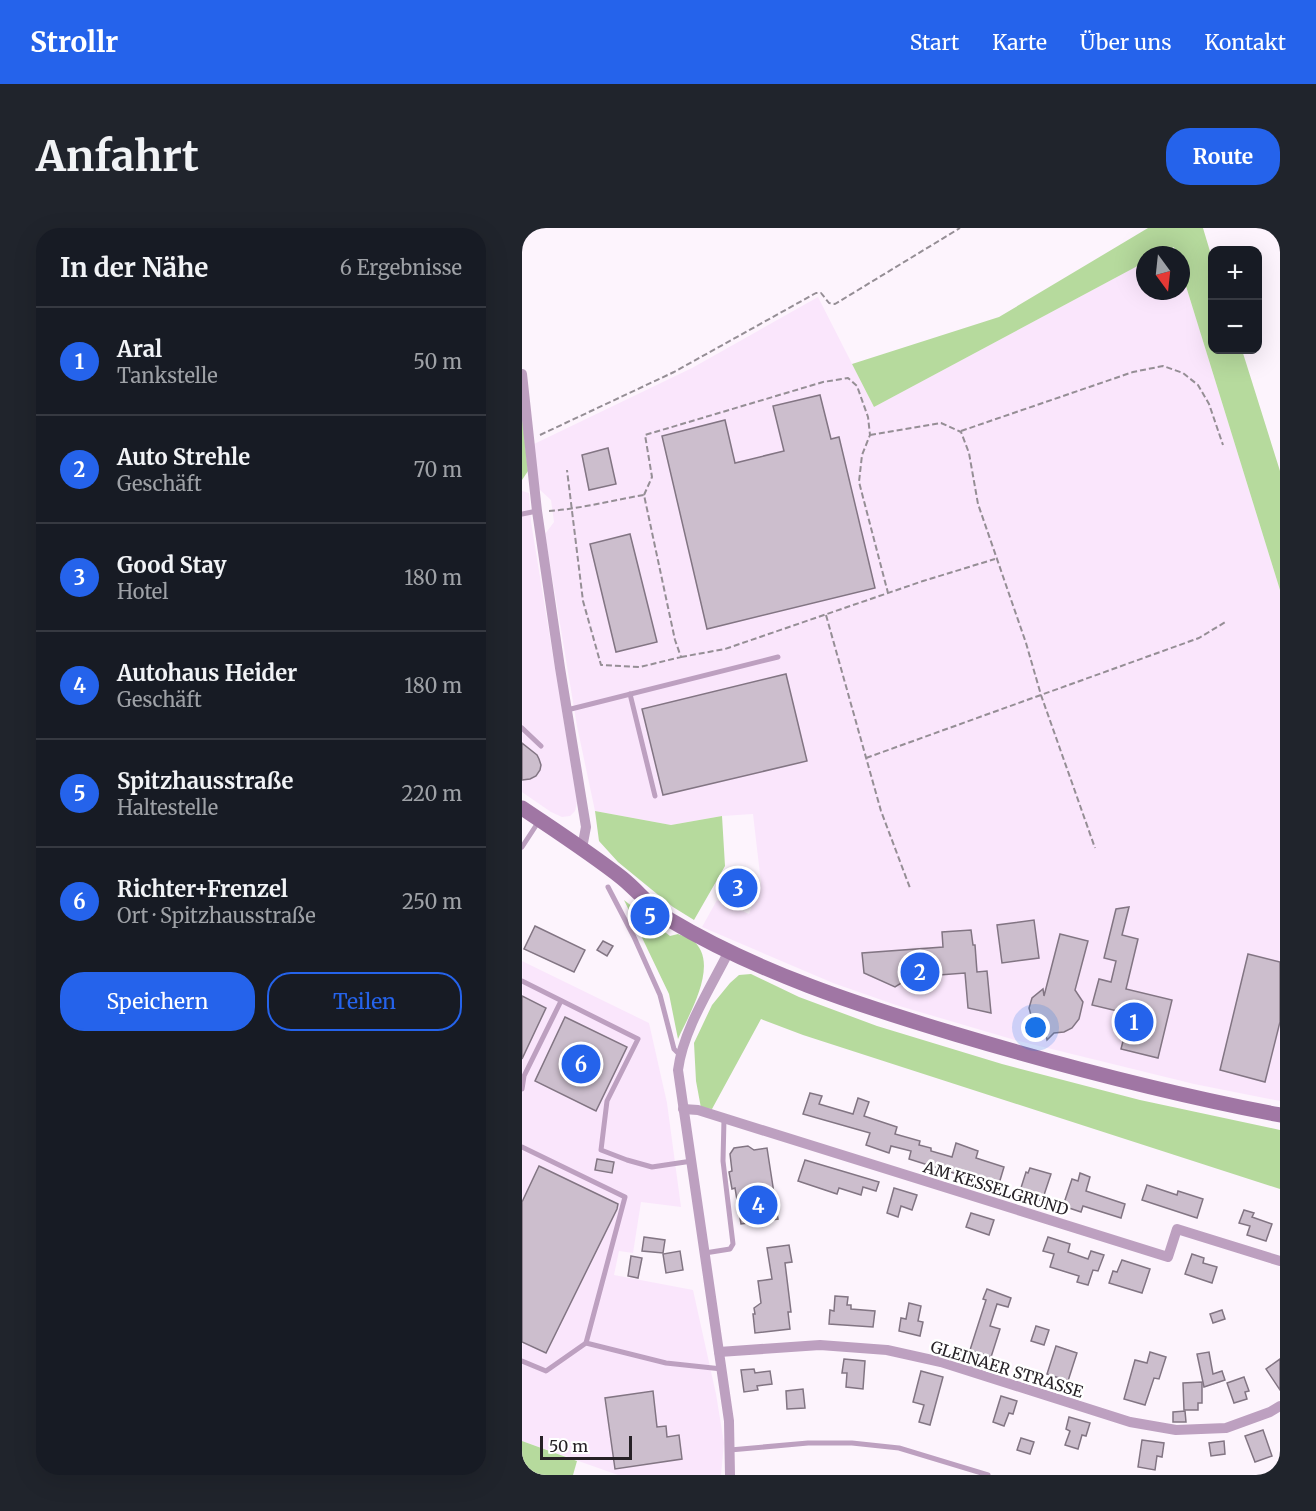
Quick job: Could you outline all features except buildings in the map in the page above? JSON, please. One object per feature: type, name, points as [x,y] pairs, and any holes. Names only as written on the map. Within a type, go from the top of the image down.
[{"type":"street","points":[[522,375],[537,511],[586,827],[582,848]]},
{"type":"street","points":[[522,808],[582,848],[668,918],[729,951],[797,981],[891,1015],[1032,1057],[1164,1091],[1280,1115]]},
{"type":"street","points":[[729,951],[688,1032],[680,1055],[678,1070],[729,1421],[730,1475]]},
{"type":"street","name":"AM KESSELGRUND","points":[[683,1109],[698,1110],[1168,1257],[1176,1229],[1280,1261]]},
{"type":"street","name":"GLEINAER STRASSE","points":[[719,1352],[820,1345],[887,1350],[941,1362],[1130,1422],[1176,1430],[1226,1428],[1280,1406]]},
{"type":"lane","points":[[522,514],[537,511]]},
{"type":"lane","points":[[567,710],[778,657]]},
{"type":"lane","points":[[630,694],[655,796]]},
{"type":"lane","points":[[522,728],[541,746]]},
{"type":"lane","points":[[522,847],[540,820]]},
{"type":"lane","points":[[608,887],[660,995],[674,1049],[680,1055]]},
{"type":"lane","points":[[522,981],[638,1039],[607,1101],[601,1150],[652,1167],[692,1161]]},
{"type":"lane","points":[[522,1089],[524,1076],[561,1001]]},
{"type":"lane","points":[[705,1253],[730,1249],[733,1244],[723,1161],[724,1119]]},
{"type":"lane","points":[[522,1147],[625,1197],[586,1343],[546,1371],[522,1360]]},
{"type":"lane","points":[[586,1343],[666,1363],[722,1369]]},
{"type":"lane","points":[[730,1450],[808,1443],[852,1443],[899,1448],[988,1475]]},
{"type":"path","points":[[529,440],[674,372],[816,293],[821,293],[829,303],[835,304],[960,228]]},
{"type":"path","points":[[960,432],[1133,372],[1163,366],[1183,373],[1198,385],[1209,404],[1223,445]]},
{"type":"path","points":[[681,657],[675,640],[644,495],[652,477],[645,435],[823,382],[848,378],[857,386],[868,417],[870,435],[862,455],[859,482],[888,593]]},
{"type":"path","points":[[870,435],[941,423],[960,432],[969,453],[978,504],[1026,643],[1041,695],[1095,848]]},
{"type":"path","points":[[567,470],[583,601],[601,665],[640,667],[725,649],[996,559]]},
{"type":"path","points":[[537,511],[552,511],[644,495]]},
{"type":"path","points":[[826,615],[881,811],[910,888]]},
{"type":"path","points":[[866,758],[1199,638],[1227,621]]},
{"type":"shaded area","points":[[1136,267],[1136,300],[1190,299],[1280,590],[1280,1101],[1194,1084],[1015,1040],[896,1005],[833,983],[702,927],[717,900],[749,914],[761,883],[753,814],[722,816],[671,825],[595,811],[577,726],[545,534],[554,522],[551,500],[539,489],[534,444],[692,368],[818,297],[874,407]]},
{"type":"shaded area","points":[[522,491],[529,493],[531,522],[577,802],[575,811],[570,816],[562,817],[551,812],[522,792]]},
{"type":"shaded area","points":[[522,961],[649,1023],[667,1103],[681,1207],[641,1202],[633,1253],[619,1251],[614,1275],[693,1290],[716,1394],[724,1443],[721,1475],[618,1475],[522,1441]]},
{"type":"green space","points":[[1148,228],[1203,228],[1208,246],[1208,354],[1243,354],[1280,471],[1280,590],[1190,299],[1190,246],[1136,246],[1136,267],[874,407],[852,364],[999,317]]},
{"type":"green space","points":[[522,414],[528,471],[522,480]]},
{"type":"green space","points":[[595,811],[671,825],[722,816],[725,866],[694,920],[673,907],[618,862],[599,841]]},
{"type":"green space","points":[[624,900],[670,936],[678,934],[691,939],[700,949],[704,960],[700,988],[678,1039],[669,994]]},
{"type":"green space","points":[[751,974],[799,997],[877,1026],[1002,1064],[1140,1100],[1280,1130],[1280,1189],[803,1035],[761,1019],[712,1109],[701,1108],[696,1081],[694,1043],[712,1005],[730,983],[739,975]]},
{"type":"green space","points":[[522,1441],[577,1461],[573,1475],[522,1475]]},
{"type":"place","name":"Good Stay","points":[[738,888]]},
{"type":"place","name":"Spitzhausstraße","points":[[650,916]]},
{"type":"place","name":"Auto Strehle","points":[[920,972]]},
{"type":"place","name":"Aral","points":[[1134,1022]]},
{"type":"place","name":"Richter+Frenzel","points":[[581,1064]]},
{"type":"place","name":"Autohaus Heider","points":[[758,1205]]}]
